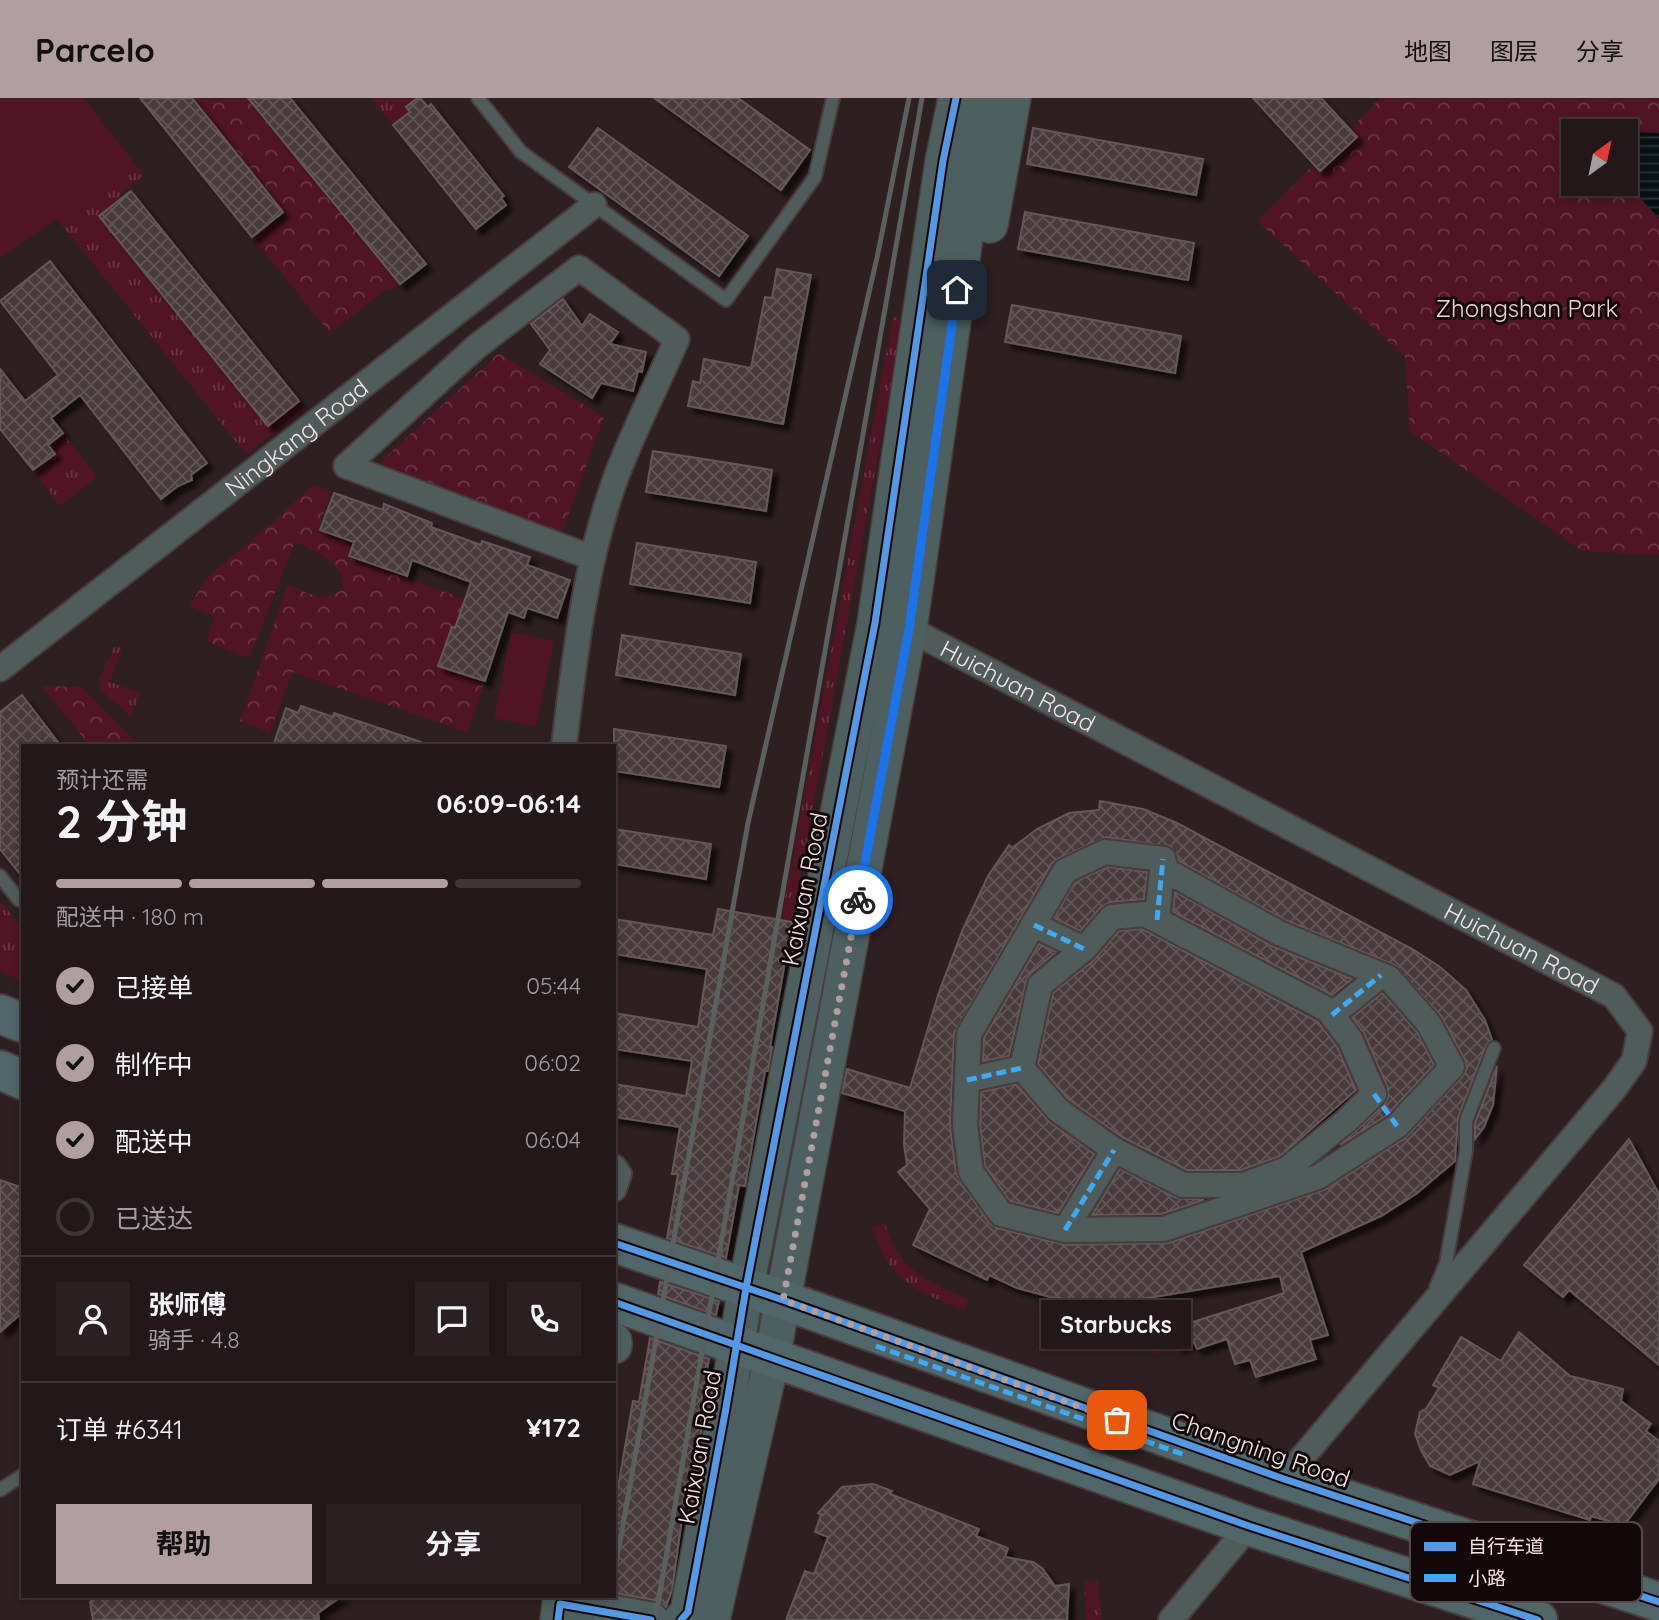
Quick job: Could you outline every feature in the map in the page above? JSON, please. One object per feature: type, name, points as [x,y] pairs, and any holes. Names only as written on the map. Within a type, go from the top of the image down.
[{"type":"main road","points":[[0,1014],[21,1022]]},
{"type":"main road","points":[[0,1070],[21,1079]]},
{"type":"main road","name":"Changning Road","points":[[616,1244],[783,1300],[1284,1479],[1415,1522]]},
{"type":"main road","points":[[616,1303],[1250,1526],[1410,1578]]},
{"type":"main road","name":"Changning Road","points":[[1642,1596],[1659,1602]]},
{"type":"main road","points":[[1483,1602],[1538,1620]]},
{"type":"street","name":"Kaixuan Road","points":[[943,161],[948,98]]},
{"type":"street","name":"Kaixuan Road","points":[[681,1620],[688,1612],[746,1288],[875,623],[943,161],[956,98]]},
{"type":"street","name":"Kaixuan Road","points":[[712,1620],[772,1358],[909,629],[985,98]]},
{"type":"street","name":"Kaixuan Road","points":[[914,592],[940,500],[1013,98]]},
{"type":"street","name":"Ningkang Road","points":[[0,669],[594,205]]},
{"type":"street","points":[[564,744],[582,610],[593,558],[617,477],[677,339],[579,268],[476,347],[345,466],[593,558]]},
{"type":"street","name":"Huichuan Road","points":[[875,623],[909,629],[1602,989],[1614,996],[1640,1031],[1634,1061],[1614,1089],[1284,1479]]},
{"type":"street","points":[[1105,852],[1163,859],[1167,871],[1279,933],[1389,978],[1429,1024],[1452,1067],[1397,1126],[1318,1177],[1164,1229],[1065,1230],[1001,1214],[971,1172],[965,1125],[969,1034],[1065,871],[1105,852]]},
{"type":"street","points":[[1157,920],[1163,859]]},
{"type":"street","points":[[1022,1068],[1040,985],[1084,949],[1112,917],[1145,914],[1328,1010],[1350,1038],[1374,1094],[1397,1126]]},
{"type":"street","points":[[1034,925],[1084,949]]},
{"type":"street","points":[[1332,1015],[1381,975]]},
{"type":"street","points":[[967,1080],[1022,1068]]},
{"type":"street","points":[[1022,1068],[1058,1110],[1114,1150],[1183,1185],[1244,1185],[1287,1169],[1346,1121],[1374,1094]]},
{"type":"street","points":[[1065,1230],[1114,1150]]},
{"type":"street","points":[[1171,1620],[1250,1526]]},
{"type":"street","points":[[561,1607],[650,1620]]},
{"type":"lane","points":[[478,98],[521,152],[726,300],[815,177],[833,98]]},
{"type":"lane","points":[[0,876],[19,900]]},
{"type":"lane","points":[[1427,1311],[1446,1263],[1466,1151],[1466,1121],[1494,1048]]},
{"type":"lane","points":[[0,1490],[21,1476]]},
{"type":"green space","points":[[0,98],[84,98],[135,164],[0,258]]},
{"type":"green space","points":[[192,98],[248,98],[400,284],[393,289],[386,289],[330,333],[252,237],[272,221],[276,225],[286,216]]},
{"type":"green space","points":[[370,98],[417,98],[406,107],[410,112],[393,125]]},
{"type":"green space","name":"Zhongshan Park","points":[[1381,98],[1659,98],[1659,555],[1582,551],[1410,431],[1405,357],[1257,221]]},
{"type":"green space","points":[[135,164],[144,175],[119,195],[268,425],[299,401],[306,409],[246,454],[57,219]]},
{"type":"green space","points":[[893,317],[903,319],[792,922],[781,920]]},
{"type":"green space","points":[[499,353],[604,417],[562,532],[379,463]]},
{"type":"green space","points":[[63,433],[97,477],[60,506],[33,470],[55,454],[48,445]]},
{"type":"green space","points":[[312,485],[331,491],[317,532],[350,543],[347,557],[507,614],[498,642],[452,627],[439,665],[485,681],[467,732],[292,672],[270,733],[240,721],[288,585],[316,596],[329,596],[343,589],[340,572],[328,559],[295,542],[249,658],[206,641],[215,617],[189,606],[209,576]]},
{"type":"green space","points":[[511,632],[554,641],[536,727],[494,718]]},
{"type":"green space","points":[[123,646],[110,682],[140,693],[131,717],[101,690],[99,679],[114,647]]},
{"type":"green space","points":[[42,686],[82,687],[137,744],[88,744]]},
{"type":"green space","points":[[2,903],[21,927],[21,980],[0,971]]},
{"type":"green space","points":[[885,1224],[898,1252],[916,1272],[969,1299],[964,1310],[918,1289],[895,1271],[886,1259],[872,1226]]},
{"type":"green space","points":[[1146,1326],[1156,1333],[1160,1340],[1159,1352],[1155,1354],[1117,1341],[1114,1335],[1117,1328]]},
{"type":"green space","points":[[1098,1580],[1101,1620],[1087,1620],[1084,1582]]},
{"type":"shaded area","points":[[1638,132],[1659,133],[1659,218],[1638,196]]},
{"type":"building","points":[[140,98],[192,98],[283,212],[252,237]]},
{"type":"building","points":[[248,98],[290,98],[426,264],[400,284]]},
{"type":"building","points":[[417,98],[428,107],[431,104],[504,196],[501,198],[506,205],[476,229],[393,125],[410,112],[406,107]]},
{"type":"building","points":[[654,98],[738,98],[810,150],[781,190]]},
{"type":"building","points":[[1253,98],[1321,98],[1357,137],[1320,171]]},
{"type":"building","points":[[598,128],[748,236],[719,276],[569,167]]},
{"type":"building","points":[[1033,128],[1203,159],[1196,195],[1027,164]]},
{"type":"building","points":[[131,191],[299,401],[268,426],[99,216]]},
{"type":"building","points":[[1025,212],[1194,243],[1188,280],[1018,249]]},
{"type":"building","points":[[50,261],[207,463],[191,475],[192,480],[178,486],[161,499],[80,395],[51,418],[63,433],[48,445],[55,454],[33,470],[0,429],[0,369],[25,401],[58,375],[0,301]]},
{"type":"building","points":[[777,269],[811,275],[783,424],[688,406],[693,381],[700,383],[704,359],[751,368],[765,297],[772,298]]},
{"type":"building","points":[[563,299],[582,326],[590,314],[618,332],[610,344],[646,352],[642,372],[638,371],[633,391],[601,383],[592,398],[540,364],[550,350],[531,324]]},
{"type":"building","points":[[1012,305],[1181,336],[1175,373],[1005,342]]},
{"type":"building","points":[[653,451],[772,470],[766,511],[646,492]]},
{"type":"building","points":[[334,493],[383,510],[384,504],[432,523],[431,527],[481,545],[482,541],[530,557],[527,565],[570,580],[557,618],[527,608],[524,618],[508,612],[485,681],[438,666],[471,582],[412,560],[407,576],[349,556],[354,542],[320,530]]},
{"type":"building","points":[[637,543],[756,562],[750,603],[630,584]]},
{"type":"building","points":[[622,635],[741,654],[735,695],[616,675]]},
{"type":"building","points":[[22,695],[59,744],[21,744],[21,875],[0,849],[0,712]]},
{"type":"building","points":[[301,706],[333,717],[334,713],[421,742],[274,744],[286,708],[298,713]]},
{"type":"building","points":[[614,729],[726,746],[719,787],[616,771]]},
{"type":"building","points":[[1100,801],[1143,809],[1177,823],[1414,950],[1440,967],[1466,990],[1485,1020],[1492,1040],[1486,1045],[1458,1118],[1455,1161],[1416,1194],[1381,1216],[1301,1252],[1328,1335],[1310,1340],[1316,1359],[1256,1377],[1250,1360],[1235,1364],[1227,1339],[1197,1349],[1194,1342],[1178,1347],[1171,1329],[1284,1293],[1280,1276],[1142,1299],[1082,1302],[1017,1288],[989,1275],[987,1280],[913,1245],[930,1209],[898,1172],[907,1165],[904,1144],[905,1111],[842,1093],[847,1069],[910,1088],[939,992],[963,929],[988,876],[1009,845],[1012,848],[1037,829],[1069,813],[1099,810]],"holes":[[[1106,837],[1171,847],[1179,861],[1285,920],[1395,965],[1442,1017],[1467,1068],[1463,1076],[1405,1138],[1326,1189],[1169,1243],[1065,1245],[997,1228],[989,1223],[956,1174],[950,1125],[954,1033],[1052,863]]]},
{"type":"building","points":[[616,829],[711,844],[706,879],[616,864]]},
{"type":"building","points":[[1107,867],[1147,872],[1144,899],[1110,902],[1101,907],[1080,931],[1054,918],[1075,882]]},
{"type":"building","points":[[1175,892],[1272,946],[1352,979],[1332,995],[1173,912]]},
{"type":"building","points":[[718,909],[792,922],[768,1071],[765,1071],[745,1186],[739,1185],[726,1258],[667,1238],[678,1174],[672,1174],[680,1127],[616,1117],[616,1084],[686,1096],[692,1061],[616,1049],[616,1013],[698,1027],[707,969],[616,954],[616,919],[713,935]]},
{"type":"building","points":[[1142,929],[1318,1022],[1337,1047],[1356,1090],[1280,1156],[1241,1170],[1187,1170],[1122,1137],[1068,1099],[1038,1064],[1053,993],[1094,960],[1119,931]]},
{"type":"building","points":[[1039,944],[1056,952],[1031,973],[1026,981],[1009,1056],[983,1061],[984,1038]]},
{"type":"building","points":[[1382,993],[1417,1032],[1434,1065],[1387,1115],[1340,1145],[1384,1105],[1388,1098],[1388,1088],[1364,1033],[1352,1018]]},
{"type":"building","points":[[1497,1066],[1493,1105],[1484,1127],[1475,1139],[1475,1123]]},
{"type":"building","points":[[1016,1084],[1049,1122],[1094,1154],[1058,1213],[1010,1201],[985,1166],[980,1124],[981,1092]]},
{"type":"building","points":[[1629,1139],[1659,1194],[1659,1365],[1569,1290],[1563,1297],[1524,1265]]},
{"type":"building","points":[[1120,1169],[1177,1198],[1204,1200],[1161,1214],[1092,1215]]},
{"type":"building","points":[[0,1180],[21,1187],[21,1314],[0,1332]]},
{"type":"building","points":[[660,1282],[719,1301],[716,1315],[658,1294]]},
{"type":"building","points":[[1519,1332],[1570,1376],[1623,1389],[1621,1401],[1651,1424],[1646,1431],[1659,1441],[1659,1479],[1627,1521],[1612,1522],[1591,1516],[1590,1520],[1473,1484],[1480,1461],[1450,1475],[1430,1466],[1415,1434],[1420,1412],[1426,1409],[1439,1388],[1433,1385],[1461,1337],[1501,1361]]},
{"type":"building","points":[[650,1338],[709,1359],[699,1413],[704,1414],[688,1505],[684,1504],[672,1590],[666,1607],[654,1600],[616,1593],[616,1499],[633,1401],[639,1402]]},
{"type":"building","points":[[873,1484],[892,1491],[890,1494],[979,1529],[976,1536],[1008,1548],[1005,1557],[1033,1562],[1042,1568],[1055,1586],[1069,1584],[1067,1620],[786,1620],[805,1571],[814,1574],[828,1537],[815,1532],[821,1515],[818,1513],[842,1487]]},
{"type":"building","points":[[94,1598],[339,1598],[318,1613],[319,1620],[93,1620],[90,1602]]},
{"type":"railway","points":[[616,1564],[748,823],[878,253],[909,98]]},
{"type":"railway","points":[[655,1620],[922,98]]},
{"type":"railway","points":[[606,1620],[611,1598]]},
{"type":"marked path","points":[[1157,920],[1163,859]]},
{"type":"marked path","points":[[1034,925],[1084,949]]},
{"type":"marked path","points":[[1332,1015],[1381,975]]},
{"type":"marked path","points":[[967,1080],[1022,1068]]},
{"type":"marked path","points":[[1374,1094],[1397,1126]]},
{"type":"marked path","points":[[1065,1230],[1114,1150]]},
{"type":"marked path","points":[[876,1346],[1185,1455]]},
{"type":"cycle path","points":[[681,1620],[688,1612],[746,1288],[875,623],[943,161],[956,98]]},
{"type":"cycle path","points":[[616,1244],[783,1300],[1284,1479],[1415,1522]]},
{"type":"cycle path","points":[[616,1303],[1249,1526],[1410,1578]]},
{"type":"cycle path","points":[[1642,1596],[1659,1602]]},
{"type":"cycle path","points":[[1483,1602],[1538,1620]]},
{"type":"cycle path","points":[[558,1620],[560,1604],[651,1620]]},
{"type":"way so far","points":[[858,900],[783,1300],[1117,1420]]},
{"type":"place","name":"Starbucks","points":[[1117,1420]]},
{"type":"route","points":[[858,900],[909,629],[957,290]]}]
